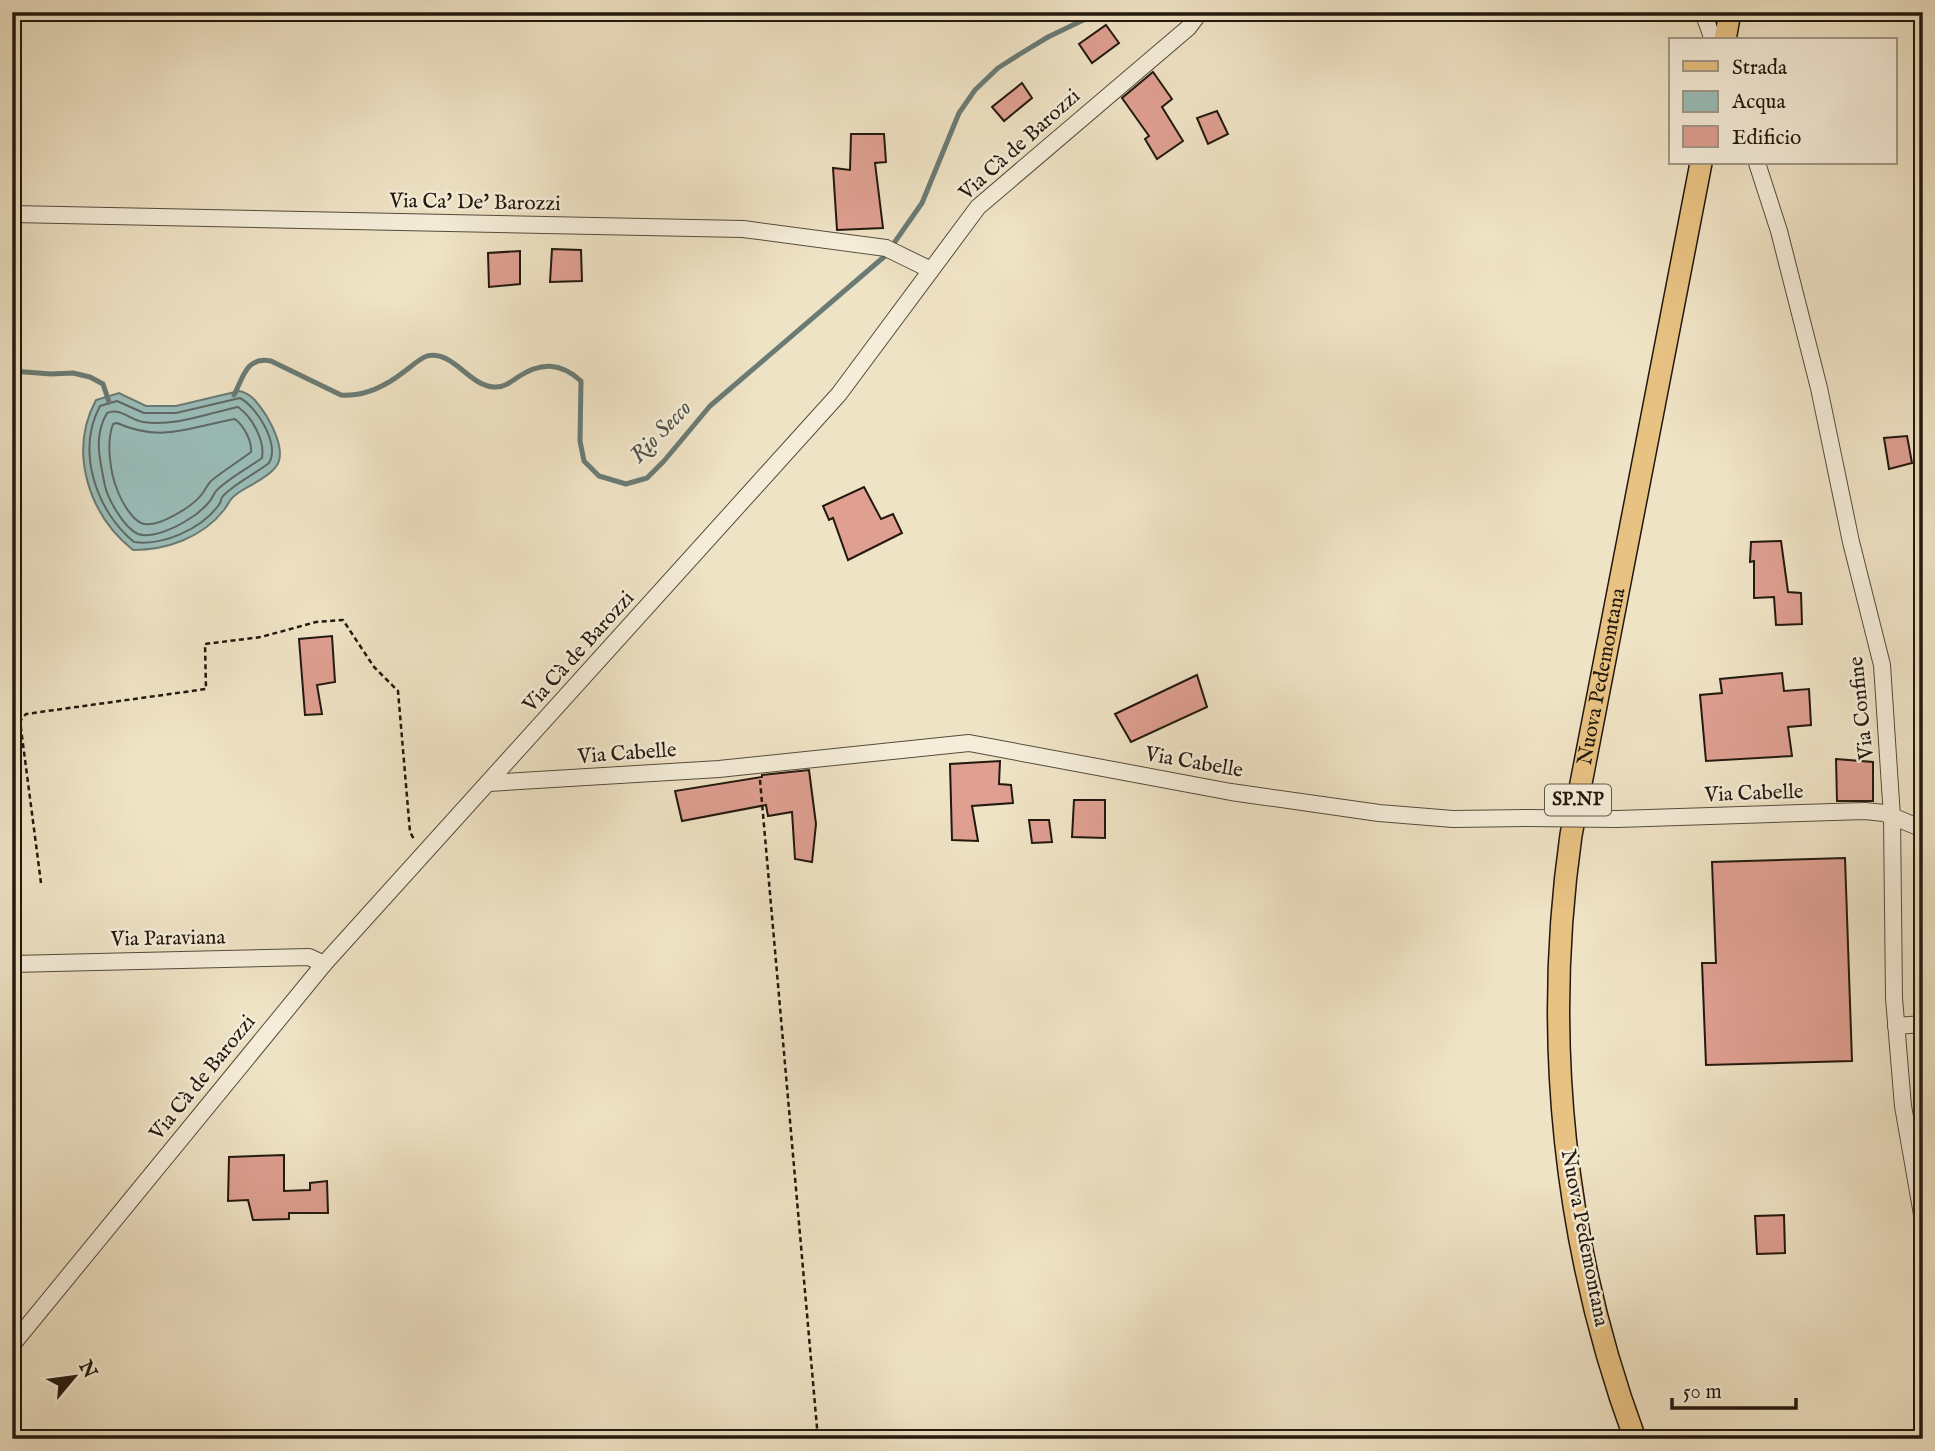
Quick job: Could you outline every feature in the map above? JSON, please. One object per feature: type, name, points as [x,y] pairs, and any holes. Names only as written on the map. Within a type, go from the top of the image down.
[{"type":"main road","points":[[1725,38],[1730,12]]},
{"type":"main road","name":"Nuova Pedemontana","points":[[1636,1439],[1590,1291],[1569,1175],[1560,1060],[1562,925],[1571,835],[1701,164]]},
{"type":"street","name":"Via Cà de Barozzi","points":[[12,1345],[324,964],[839,394],[978,207],[1188,28],[1200,12]]},
{"type":"street","points":[[1703,12],[1712,38]]},
{"type":"street","name":"Via Confine","points":[[1757,164],[1779,231],[1819,388],[1851,542],[1882,666],[1892,817],[1896,1026],[1903,1106],[1923,1220]]},
{"type":"street","name":"Via Ca' De' Barozzi","points":[[12,214],[743,229],[893,251],[931,270]]},
{"type":"street","name":"Via Cabelle","points":[[489,783],[759,765],[969,744],[1231,792],[1379,813],[1453,819],[1617,819],[1865,811],[1892,817],[1923,829]]},
{"type":"street","name":"Via Paraviana","points":[[12,964],[309,957],[324,964]]},
{"type":"street","points":[[1896,1026],[1923,1024]]},
{"type":"path","points":[[41,883],[20,721],[26,714],[206,689],[205,644],[261,637],[316,622],[343,620],[374,667],[398,691],[410,832],[422,857]]},
{"type":"path","points":[[759,765],[818,1439]]},
{"type":"water","points":[[239,391],[255,400],[272,425],[280,450],[277,466],[234,496],[215,520],[194,535],[158,548],[133,550],[105,519],[87,481],[84,440],[96,400],[119,393],[146,406],[176,406]]},
{"type":"building","points":[[1106,25],[1119,43],[1092,63],[1079,44]]},
{"type":"building","points":[[1153,72],[1172,99],[1162,107],[1183,141],[1157,159],[1145,139],[1149,136],[1122,98]]},
{"type":"building","points":[[1022,83],[1032,98],[1004,121],[992,107]]},
{"type":"building","points":[[1217,111],[1228,134],[1208,144],[1197,118]]},
{"type":"building","points":[[851,134],[884,134],[886,162],[875,163],[883,228],[837,230],[833,168],[850,170]]},
{"type":"building","points":[[552,249],[581,250],[582,281],[550,282]]},
{"type":"building","points":[[520,251],[520,284],[489,287],[488,253]]},
{"type":"building","points":[[1907,436],[1912,463],[1889,469],[1884,438]]},
{"type":"building","points":[[864,487],[881,519],[893,514],[902,533],[848,560],[833,518],[829,520],[823,506]]},
{"type":"building","points":[[1781,541],[1788,592],[1801,593],[1802,624],[1776,625],[1774,597],[1754,598],[1751,542]]},
{"type":"building","points":[[332,636],[335,682],[317,685],[322,714],[305,715],[299,639]]},
{"type":"building","points":[[1782,673],[1784,691],[1809,689],[1811,725],[1788,727],[1792,756],[1706,761],[1700,695],[1722,693],[1720,679]]},
{"type":"building","points":[[1197,675],[1207,707],[1131,742],[1115,714]]},
{"type":"building","points":[[1836,759],[1873,762],[1873,801],[1837,801]]},
{"type":"building","points":[[1000,761],[999,784],[1011,785],[1013,803],[972,806],[978,841],[952,840],[950,764]]},
{"type":"building","points":[[809,770],[816,824],[812,862],[795,859],[792,812],[768,816],[766,805],[682,821],[675,791],[762,775]]},
{"type":"building","points":[[1074,800],[1105,800],[1105,838],[1072,837]]},
{"type":"building","points":[[1029,820],[1049,820],[1052,842],[1032,843]]},
{"type":"building","points":[[1845,858],[1852,1061],[1706,1065],[1702,963],[1716,963],[1712,862]]},
{"type":"building","points":[[284,1155],[284,1191],[310,1190],[310,1183],[327,1181],[328,1213],[289,1213],[289,1219],[253,1220],[248,1200],[228,1201],[229,1157]]},
{"type":"building","points":[[1784,1215],[1785,1253],[1757,1254],[1755,1216]]},
{"type":"waterway","name":"Rio Secco","points":[[234,395],[246,370],[263,360],[271,361],[341,395],[375,389],[427,356],[445,358],[477,381],[494,387],[501,387],[535,369],[558,367],[581,381],[580,441],[584,461],[599,476],[626,484],[647,478],[710,406],[885,256],[922,203],[959,113],[975,90],[998,68],[1020,54],[1100,12]]},
{"type":"waterway","name":"Rio Secco","points":[[12,371],[73,373],[90,377],[103,384],[109,402]]}]
